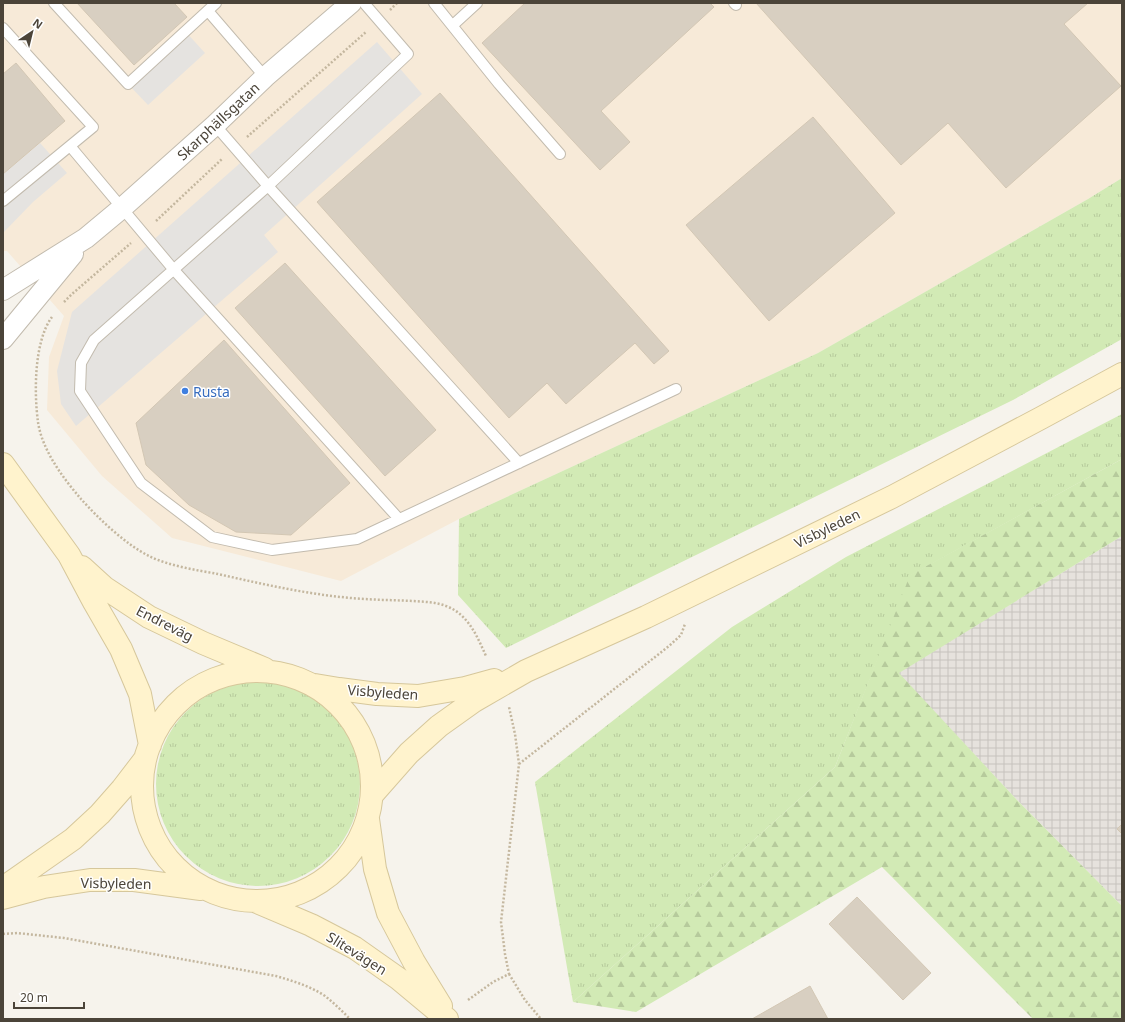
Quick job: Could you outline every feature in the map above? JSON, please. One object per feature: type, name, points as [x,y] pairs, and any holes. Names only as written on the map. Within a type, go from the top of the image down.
[{"type":"main road","name":"Visbyleden","points":[[372,795],[409,754],[439,726],[474,701],[526,670],[646,617],[892,497],[1122,374]]},
{"type":"main road","name":"Endreväg","points":[[3,464],[69,555],[121,649],[140,694],[148,752]]},
{"type":"main road","name":"Endreväg","points":[[69,555],[105,588],[149,617],[203,643],[274,672]]},
{"type":"main road","name":"Visbyleden","points":[[309,683],[377,694],[418,696],[465,688],[526,670]]},
{"type":"main road","points":[[247,672],[274,672],[309,683],[339,705],[347,714],[365,746],[370,764],[372,795],[368,819],[358,841],[352,852],[336,871],[326,879],[293,896],[256,902],[231,899],[207,890],[185,876],[175,867],[159,847],[144,810],[142,784],[148,752],[158,728],[169,712],[178,703],[199,687],[210,681],[247,672]]},
{"type":"main road","points":[[3,888],[73,839],[100,814],[122,789],[148,752]]},
{"type":"main road","name":"Slitevägen","points":[[368,819],[374,869],[388,913],[414,962],[448,1019]]},
{"type":"main road","name":"Visbyleden","points":[[3,898],[44,887],[90,880],[134,880],[207,890]]},
{"type":"main road","name":"Slitevägen","points":[[256,902],[311,925],[355,948],[399,979],[448,1019]]},
{"type":"street","name":"Skarphällsgatan","points":[[3,290],[86,238],[122,208],[215,125],[265,77],[350,3]]},
{"type":"street","name":"Skarphällsgatan","points":[[3,339],[86,238]]},
{"type":"lane","points":[[54,3],[128,84],[216,3]]},
{"type":"lane","points":[[364,3],[408,54],[268,186],[94,340],[81,363],[80,391],[141,483],[212,537],[272,550],[357,539],[676,389]]},
{"type":"lane","points":[[434,3],[499,84],[560,154]]},
{"type":"lane","points":[[453,26],[477,3]]},
{"type":"lane","points":[[208,11],[265,77]]},
{"type":"lane","points":[[3,28],[93,127],[3,201]]},
{"type":"lane","points":[[215,125],[268,186],[518,463]]},
{"type":"lane","points":[[70,146],[174,270],[399,519]]},
{"type":"path","points":[[519,764],[681,635],[685,624],[685,598]]},
{"type":"path","points":[[509,705],[519,764],[501,922],[509,974],[525,1000],[541,1019]]},
{"type":"path","points":[[3,934],[17,933],[64,938],[276,976],[309,987],[324,996],[350,1019]]},
{"type":"path","points":[[468,1000],[493,982],[509,974]]},
{"type":"shaded area","points":[[3,3],[1122,3],[1122,178],[1088,199],[818,353],[459,519],[341,581],[172,538],[102,476],[47,410],[49,357],[64,316],[7,251],[3,251]]},
{"type":"shaded area","points":[[185,31],[205,53],[148,105],[128,84]]},
{"type":"shaded area","points":[[377,42],[422,94],[264,235],[278,252],[76,426],[61,404],[57,371],[72,312]]},
{"type":"shaded area","points":[[40,143],[67,173],[33,202],[3,233],[3,174]]},
{"type":"shaded area","points":[[1122,536],[1122,906],[1017,800],[898,673]]},
{"type":"green space","points":[[1122,178],[1122,339],[1013,400],[506,648],[458,595],[459,519],[818,353],[1088,199]]},
{"type":"green space","points":[[1122,414],[1122,459],[911,575],[835,767],[573,1002],[535,782],[732,627],[846,557]]},
{"type":"green space","points":[[1122,459],[1122,536],[899,673],[1017,800],[1122,906],[1122,1019],[1033,1019],[882,867],[636,1012],[573,1002],[835,767],[910,575]]},
{"type":"green space","points":[[258,682],[278,684],[306,694],[323,705],[337,719],[352,745],[358,764],[360,784],[358,804],[348,832],[337,849],[323,863],[297,878],[278,884],[258,886],[238,884],[210,874],[193,863],[179,849],[164,823],[158,804],[156,784],[158,764],[168,736],[179,719],[193,705],[219,690],[238,684]]},
{"type":"building","points":[[77,3],[174,3],[187,17],[134,65]]},
{"type":"building","points":[[525,3],[710,3],[714,7],[601,111],[630,142],[600,170],[482,43]]},
{"type":"building","points":[[756,3],[1088,3],[1064,24],[1121,86],[1006,188],[948,123],[901,165]]},
{"type":"building","points":[[16,63],[65,121],[3,174],[3,74]]},
{"type":"building","points":[[440,93],[669,351],[654,364],[635,343],[566,404],[547,383],[509,418],[317,202]]},
{"type":"building","points":[[813,117],[895,213],[769,321],[686,225]]},
{"type":"building","points":[[285,263],[436,430],[385,476],[235,308]]},
{"type":"building","points":[[224,340],[350,483],[291,535],[236,532],[189,505],[146,465],[136,423]]},
{"type":"building","points":[[1122,824],[1122,834],[1117,829]]},
{"type":"building","points":[[857,897],[931,973],[903,1000],[829,924]]},
{"type":"building","points":[[810,986],[828,1019],[752,1019]]},
{"type":"place","name":"Rusta","points":[[185,391]]}]
